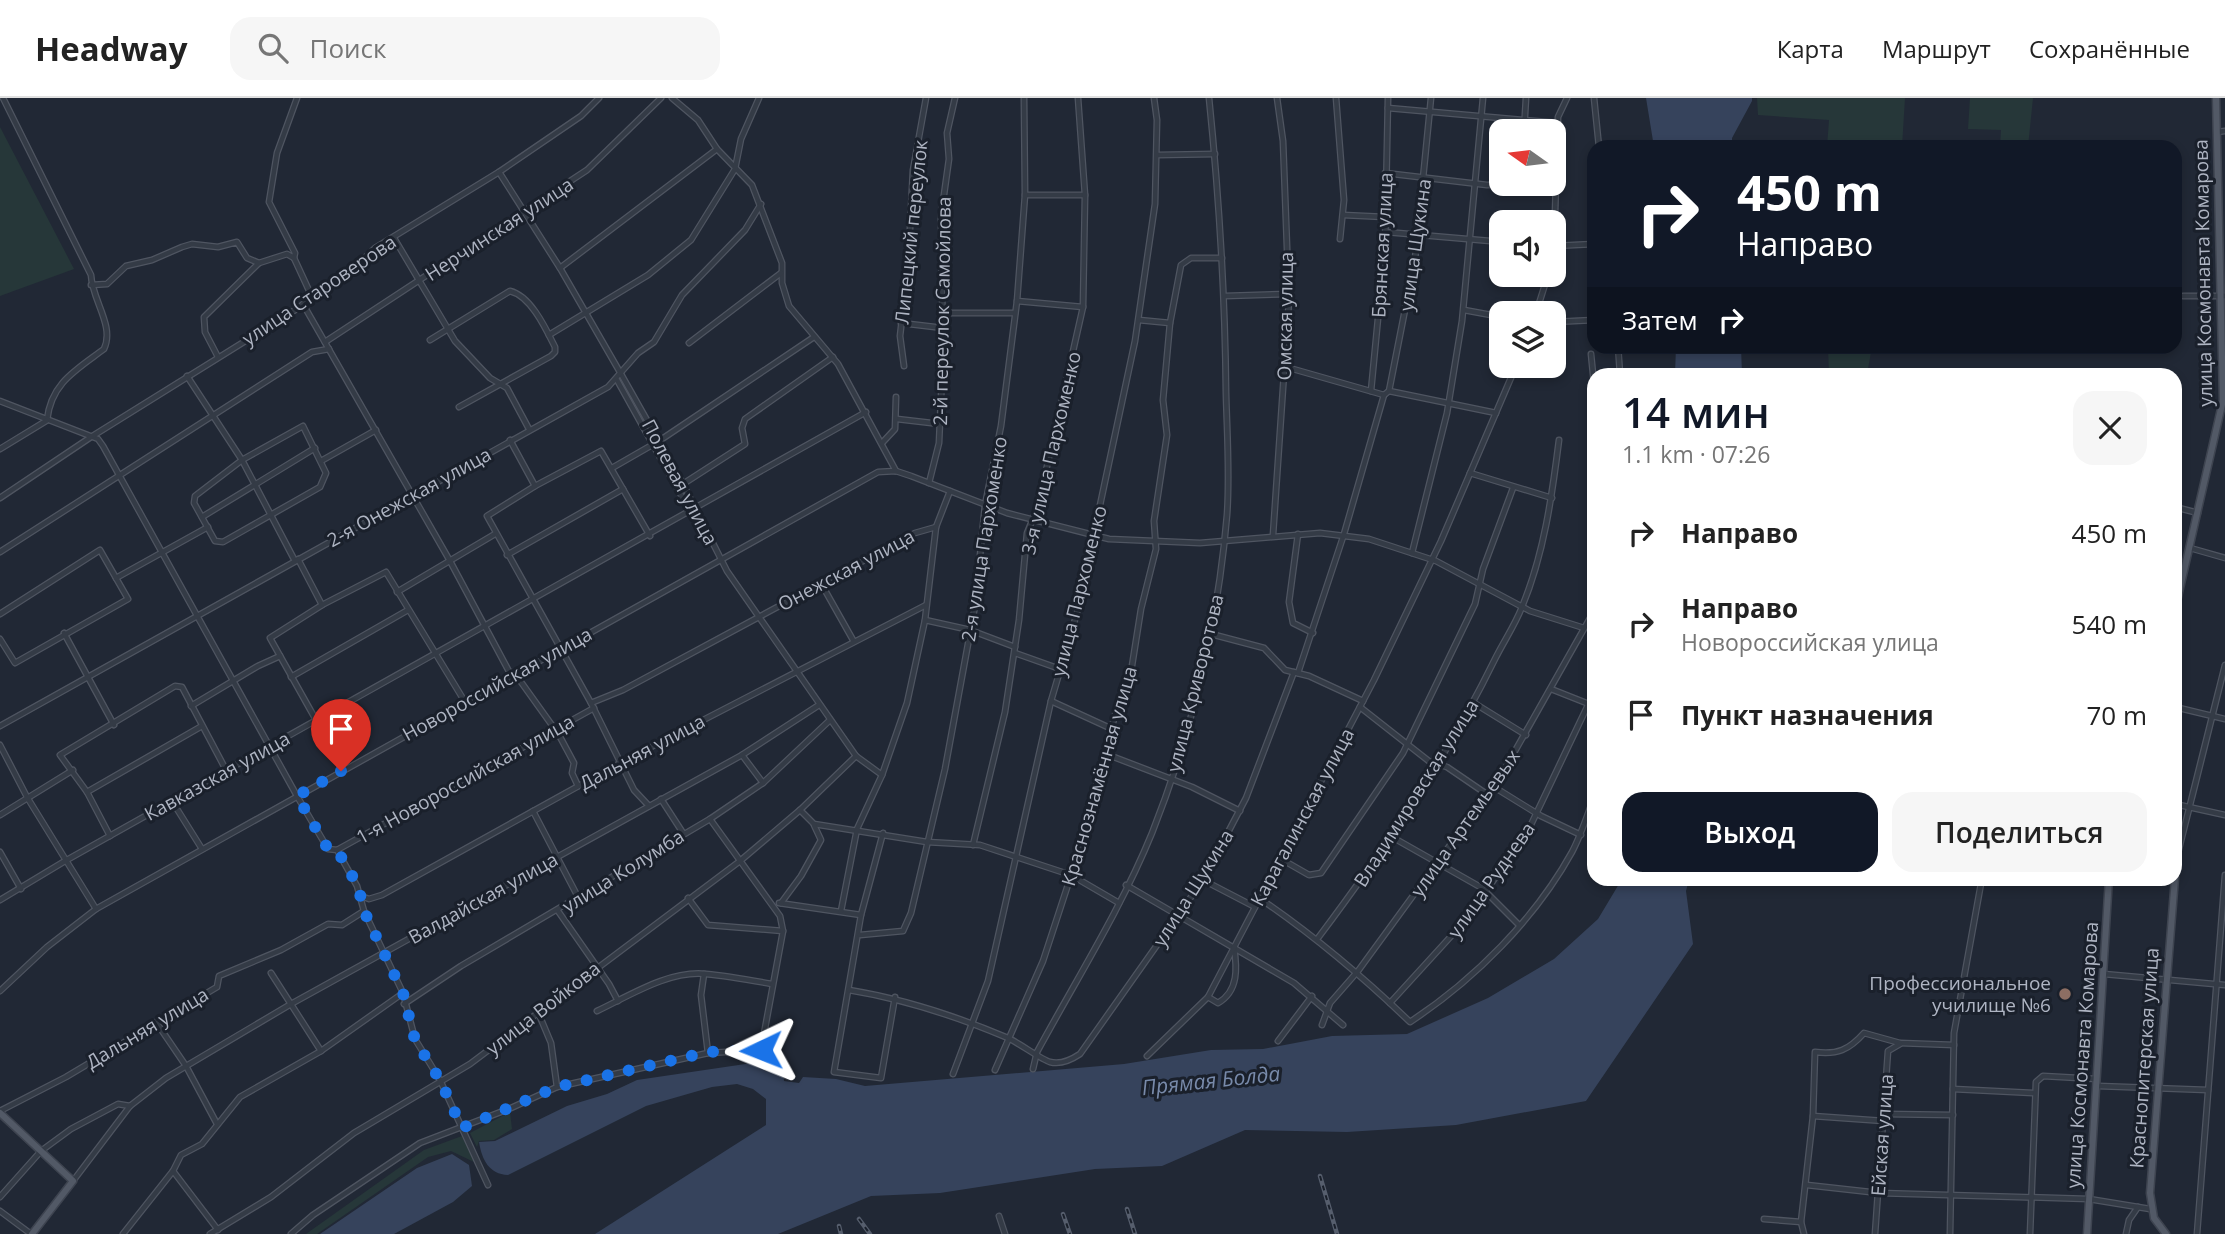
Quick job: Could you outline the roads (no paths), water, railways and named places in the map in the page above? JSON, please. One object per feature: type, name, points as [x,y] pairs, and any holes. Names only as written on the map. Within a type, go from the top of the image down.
[{"type":"main road","name":"улица Космонавта Комарова","points":[[2182,581],[2223,417],[2223,296],[2216,98]]},
{"type":"main road","name":"улица Космонавта Комарова","points":[[2087,1234],[2109,886]]},
{"type":"main road","name":"Краснопитерская улица","points":[[2150,1209],[2165,980],[2174,886]]},
{"type":"main road","points":[[0,1112],[73,1181],[31,1234]]},
{"type":"main road","points":[[2150,1209],[2166,1234]]},
{"type":"street","points":[[0,449],[47,420],[53,396],[64,378],[104,349],[108,341],[107,329],[91,285],[91,275],[3,98]]},
{"type":"street","points":[[297,98],[277,153],[269,202],[295,253],[294,258],[312,297]]},
{"type":"street","name":"улица Староверова","points":[[0,498],[91,437],[303,304],[354,268],[375,248],[499,172],[581,116],[599,98]]},
{"type":"street","name":"Нерчинская улица","points":[[325,342],[602,159],[661,98]]},
{"type":"street","points":[[672,98],[703,126],[716,149],[752,185],[782,263],[781,272],[789,306],[833,357],[866,412],[896,471],[985,505],[1094,537],[1154,543],[1223,541],[1273,535],[1345,534],[1430,560],[1522,607],[1584,628]]},
{"type":"street","points":[[549,335],[648,275],[691,240],[735,169],[741,139],[759,98]]},
{"type":"street","name":"Липецкий переулок","points":[[904,366],[900,348],[901,323],[914,170],[926,98]]},
{"type":"street","name":"2-й переулок Самойлова","points":[[929,483],[939,443],[943,328],[941,216],[949,159],[947,134],[955,98]]},
{"type":"street","name":"2-я улица Пархоменко","points":[[860,935],[903,931],[911,913],[945,769],[970,630],[985,505],[1001,426],[1017,301],[1025,195],[1024,98]]},
{"type":"street","name":"3-я улица Пархоменко","points":[[973,845],[1005,712],[1015,650],[1027,533],[1078,336],[1083,307],[1085,195],[1078,98]]},
{"type":"street","name":"улица Пархоменко","points":[[953,1074],[988,981],[1051,701],[1094,537],[1139,320],[1155,204],[1157,155],[1154,98]]},
{"type":"street","name":"улица Криворотова","points":[[1033,1069],[1037,1052],[1119,903],[1151,835],[1171,779],[1211,634],[1227,513],[1225,296],[1209,98]]},
{"type":"street","name":"Омская улица","points":[[1273,535],[1289,294],[1283,141],[1277,98]]},
{"type":"street","points":[[1336,98],[1343,215],[1340,239]]},
{"type":"street","name":"Брянская улица","points":[[1371,391],[1386,232],[1388,98]]},
{"type":"street","name":"улица Щукина","points":[[1037,1052],[1045,1060],[1062,1062],[1080,1054],[1203,880],[1240,811],[1313,632],[1387,393],[1418,236],[1426,177],[1431,98]]},
{"type":"street","points":[[1412,553],[1449,403],[1464,310],[1483,98]]},
{"type":"street","points":[[1525,119],[1527,98]]},
{"type":"street","points":[[1559,119],[1567,98]]},
{"type":"street","points":[[1594,98],[1598,140]]},
{"type":"street","points":[[1388,108],[1508,119]]},
{"type":"street","points":[[2217,132],[2225,131]]},
{"type":"street","points":[[560,268],[716,149]]},
{"type":"street","points":[[1157,155],[1214,154]]},
{"type":"street","name":"Полевая улица","points":[[499,172],[560,268],[621,374],[656,443],[683,484],[721,560],[794,671],[856,756],[882,775]]},
{"type":"street","points":[[1385,173],[1489,184]]},
{"type":"street","points":[[1025,195],[1085,195]]},
{"type":"street","name":"2-я Онежская улица","points":[[0,726],[617,380],[638,353],[654,342],[682,295],[745,230],[761,204]]},
{"type":"street","points":[[1343,215],[1385,217]]},
{"type":"street","points":[[1386,232],[1489,242]]},
{"type":"street","points":[[394,238],[447,329],[490,378],[512,393],[529,429]]},
{"type":"street","points":[[91,285],[107,284],[126,266],[152,260],[192,244],[218,247],[237,242],[247,258],[259,263]]},
{"type":"street","points":[[1566,245],[1587,244]]},
{"type":"street","points":[[218,357],[205,332],[204,317],[259,263],[287,254],[294,258]]},
{"type":"street","name":"Краснознамённая улица","points":[[995,1070],[1043,961],[1131,672],[1140,609],[1154,559],[1154,521],[1167,435],[1163,400],[1170,323],[1181,265],[1185,260],[1222,258]]},
{"type":"street","points":[[689,343],[781,272]]},
{"type":"street","points":[[430,340],[510,291],[516,292],[530,306],[549,335],[555,352],[459,407]]},
{"type":"street","points":[[1225,296],[1289,294]]},
{"type":"street","points":[[2183,296],[2223,296]]},
{"type":"street","points":[[1017,301],[1083,307]]},
{"type":"street","points":[[303,304],[514,676],[574,763],[572,774],[578,786]]},
{"type":"street","points":[[1464,310],[1489,315]]},
{"type":"street","points":[[943,313],[1015,313]]},
{"type":"street","points":[[1139,320],[1170,323]]},
{"type":"street","points":[[1566,321],[1587,320]]},
{"type":"street","points":[[901,323],[943,328]]},
{"type":"street","points":[[612,468],[656,443],[814,337]]},
{"type":"street","points":[[0,552],[213,418],[312,352],[329,349]]},
{"type":"street","points":[[1591,354],[1592,368]]},
{"type":"street","points":[[683,484],[745,444],[747,440],[742,428],[745,419],[833,357]]},
{"type":"street","points":[[1286,367],[1371,391],[1496,413]]},
{"type":"street","points":[[187,376],[242,460],[322,605]]},
{"type":"street","name":"Карагалинская улица","points":[[1147,1056],[1208,997],[1362,704],[1470,473],[1511,378]]},
{"type":"street","points":[[617,380],[656,443],[691,513]]},
{"type":"street","points":[[881,443],[891,436],[897,419],[896,397]]},
{"type":"street","points":[[0,401],[98,439],[103,446],[297,796],[328,849],[337,850],[358,886],[364,911],[403,993],[415,1040],[440,1080],[488,1185]]},
{"type":"street","points":[[531,600],[691,513],[866,412]]},
{"type":"street","points":[[897,419],[940,424]]},
{"type":"street","points":[[303,426],[326,472],[320,487],[223,542],[215,541],[194,503],[195,496],[242,460],[303,426]]},
{"type":"street","points":[[321,461],[376,430]]},
{"type":"street","points":[[510,440],[535,486]]},
{"type":"street","name":"Владимировская улица","points":[[1318,938],[1392,837],[1438,765],[1474,703],[1522,607],[1552,498],[1559,440]]},
{"type":"street","points":[[202,517],[315,448]]},
{"type":"street","points":[[649,536],[604,453],[597,452],[486,516],[531,600],[593,705],[634,790],[649,806]]},
{"type":"street","name":"Новороссийская улица","points":[[0,991],[47,947],[96,909],[870,476],[896,471]]},
{"type":"street","points":[[1470,473],[1552,498]]},
{"type":"street","points":[[1281,859],[1316,876],[1321,873],[1407,744],[1475,604],[1479,584],[1513,488]]},
{"type":"street","points":[[507,555],[623,489]]},
{"type":"street","points":[[841,911],[857,830],[882,775],[907,702],[925,620],[936,527],[950,491]]},
{"type":"street","points":[[2182,509],[2199,513]]},
{"type":"street","points":[[116,578],[208,527]]},
{"type":"street","name":"Онежская улица","points":[[757,616],[822,585],[915,533],[936,527]]},
{"type":"street","points":[[397,592],[495,534]]},
{"type":"street","points":[[1298,534],[1289,609],[1293,623],[1313,632]]},
{"type":"street","points":[[2190,548],[2225,558]]},
{"type":"street","points":[[0,614],[100,550],[128,599],[15,663],[0,641]]},
{"type":"street","points":[[316,720],[270,638],[322,605],[386,572],[464,702]]},
{"type":"street","points":[[822,585],[853,640]]},
{"type":"street","name":"Кавказская улица","points":[[0,900],[531,600]]},
{"type":"street","name":"Дальняя улица","points":[[360,896],[369,899],[382,895],[620,763],[853,640],[926,605]]},
{"type":"street","points":[[291,677],[408,610]]},
{"type":"street","name":"1-я Новороссийская улица","points":[[337,850],[757,616]]},
{"type":"street","points":[[925,620],[970,630],[1060,669]]},
{"type":"street","name":"улица Артемьевых","points":[[1322,1026],[1326,1010],[1494,787],[1527,735],[1587,623]]},
{"type":"street","points":[[64,633],[86,678],[114,725]]},
{"type":"street","points":[[1211,634],[1264,648],[1272,653],[1278,665],[1362,704],[1407,744],[1488,795]]},
{"type":"street","points":[[191,706],[280,656]]},
{"type":"street","points":[[2182,834],[2225,665]]},
{"type":"street","points":[[110,836],[88,792],[60,755],[175,686],[181,687],[226,770]]},
{"type":"street","points":[[1551,689],[1587,704]]},
{"type":"street","points":[[1051,701],[1112,729]]},
{"type":"street","points":[[1474,703],[1527,735]]},
{"type":"street","name":"Валдайская улица","points":[[0,1197],[41,1151],[71,1129],[118,1104],[130,1106],[166,1078],[291,1003],[743,755],[819,705]]},
{"type":"street","points":[[2182,709],[2225,719]]},
{"type":"street","name":"улица Руднева","points":[[1390,1003],[1442,948],[1485,894],[1537,814],[1587,714]]},
{"type":"street","name":"улица Колумба","points":[[404,1004],[461,966],[558,911],[683,832],[710,820],[763,783],[830,720]]},
{"type":"street","points":[[88,792],[202,726]]},
{"type":"street","points":[[0,745],[27,797],[96,909]]},
{"type":"street","points":[[1106,754],[1171,779],[1240,811]]},
{"type":"street","points":[[743,755],[763,783]]},
{"type":"street","name":"улица Войкова","points":[[210,1234],[271,1197],[354,1133],[470,1064],[740,860],[800,810],[856,756]]},
{"type":"street","points":[[0,816],[73,770]]},
{"type":"street","points":[[1494,787],[1537,814],[1580,835]]},
{"type":"street","points":[[661,799],[683,832]]},
{"type":"street","points":[[172,801],[202,849]]},
{"type":"street","points":[[2182,806],[2225,815]]},
{"type":"street","points":[[781,903],[802,876],[821,839],[814,824],[800,810]]},
{"type":"street","points":[[533,811],[555,859],[578,897]]},
{"type":"street","points":[[1259,898],[1318,938],[1358,971],[1410,1022],[1454,989],[1537,908],[1580,835],[1587,816]]},
{"type":"street","points":[[291,1234],[313,1215],[420,1143],[557,1087],[708,1052],[761,1050],[783,931],[780,916],[710,820]]},
{"type":"street","points":[[814,824],[927,842],[973,845],[1017,856],[1071,875],[1119,903]]},
{"type":"street","points":[[883,833],[861,915],[860,935],[834,1072],[881,1078],[895,997]]},
{"type":"street","points":[[1392,837],[1482,888],[1485,894],[1519,925]]},
{"type":"street","points":[[0,852],[21,889]]},
{"type":"street","points":[[2197,1234],[2225,875]]},
{"type":"street","points":[[1203,880],[1255,906]]},
{"type":"street","points":[[1126,886],[1234,947],[1312,996],[1343,1026]]},
{"type":"street","points":[[1950,1234],[1954,1045],[1958,995],[1980,886]]},
{"type":"street","points":[[688,898],[708,925],[783,931]]},
{"type":"street","points":[[772,904],[861,915]]},
{"type":"street","name":"Дальняя улица","points":[[0,1112],[66,1077],[217,986],[219,976],[281,950],[328,924],[342,925],[364,911]]},
{"type":"street","points":[[558,911],[598,967],[618,1001]]},
{"type":"street","points":[[1208,997],[1219,1003],[1223,1000],[1238,972],[1234,947]]},
{"type":"street","points":[[271,973],[321,1051]]},
{"type":"street","points":[[597,1011],[677,976],[704,973],[772,984]]},
{"type":"street","points":[[704,973],[701,995],[708,1052]]},
{"type":"street","points":[[2104,974],[2225,985]]},
{"type":"street","points":[[849,990],[895,997],[972,1024],[1037,1052]]},
{"type":"street","points":[[123,1234],[173,1171],[181,1155],[202,1144],[240,1097],[321,1051],[403,993]]},
{"type":"street","points":[[1278,1041],[1312,996]]},
{"type":"street","points":[[538,1012],[551,1043],[557,1087]]},
{"type":"street","points":[[156,1022],[186,1066],[217,1124]]},
{"type":"street","points":[[1804,1234],[1801,1222],[1813,1116],[1815,1052],[1834,1055],[1853,1045],[1864,1033],[1900,1043],[1954,1045]]},
{"type":"street","name":"Ейская улица","points":[[1875,1234],[1888,1051],[1900,1043]]},
{"type":"street","points":[[2031,1234],[2034,1093],[2039,1077],[2207,1090]]},
{"type":"street","points":[[1953,1089],[2034,1093]]},
{"type":"street","points":[[73,1181],[130,1106]]},
{"type":"street","points":[[1885,1114],[1953,1115]]},
{"type":"street","points":[[1813,1116],[1884,1121]]},
{"type":"street","points":[[173,1171],[218,1230]]},
{"type":"street","points":[[1807,1185],[1879,1193],[2089,1199],[2150,1209]]},
{"type":"street","points":[[2126,1234],[2129,1220],[2138,1207]]},
{"type":"street","points":[[0,1211],[31,1234]]},
{"type":"street","points":[[999,1216],[1005,1234]]},
{"type":"street","points":[[1764,1219],[1801,1222]]},
{"type":"water","points":[[1646,98],[1752,98],[1732,140],[1653,140]]},
{"type":"water","points":[[1676,354],[1741,354],[1742,368],[1675,368]]},
{"type":"water","name":"Прямая Болда","points":[[1618,886],[1687,886],[1693,944],[1586,1101],[1456,1125],[1347,1132],[1245,1130],[1162,1166],[1095,1169],[940,1193],[871,1196],[778,1234],[595,1234],[766,1125],[766,1099],[753,1089],[737,1084],[712,1087],[646,1106],[508,1175],[491,1169],[480,1149],[479,1142],[495,1141],[567,1106],[607,1094],[637,1080],[759,1062],[765,1071],[783,1073],[784,1081],[799,1083],[803,1077],[836,1079],[865,1086],[1124,1064],[1211,1050],[1263,1049],[1332,1036],[1407,1034],[1488,998],[1554,959],[1598,919]]},
{"type":"water","points":[[452,1154],[469,1165],[472,1186],[453,1202],[394,1234],[320,1234],[417,1168]]},
{"type":"railway","points":[[1320,1176],[1337,1234]]},
{"type":"railway","points":[[1127,1209],[1135,1234]]},
{"type":"railway","points":[[1063,1214],[1070,1234]]},
{"type":"railway","points":[[859,1219],[870,1234]]},
{"type":"railway","points":[[839,1226],[841,1234]]},
{"type":"place","name":"Профессиональное училище №6","points":[[2065,994]]}]
